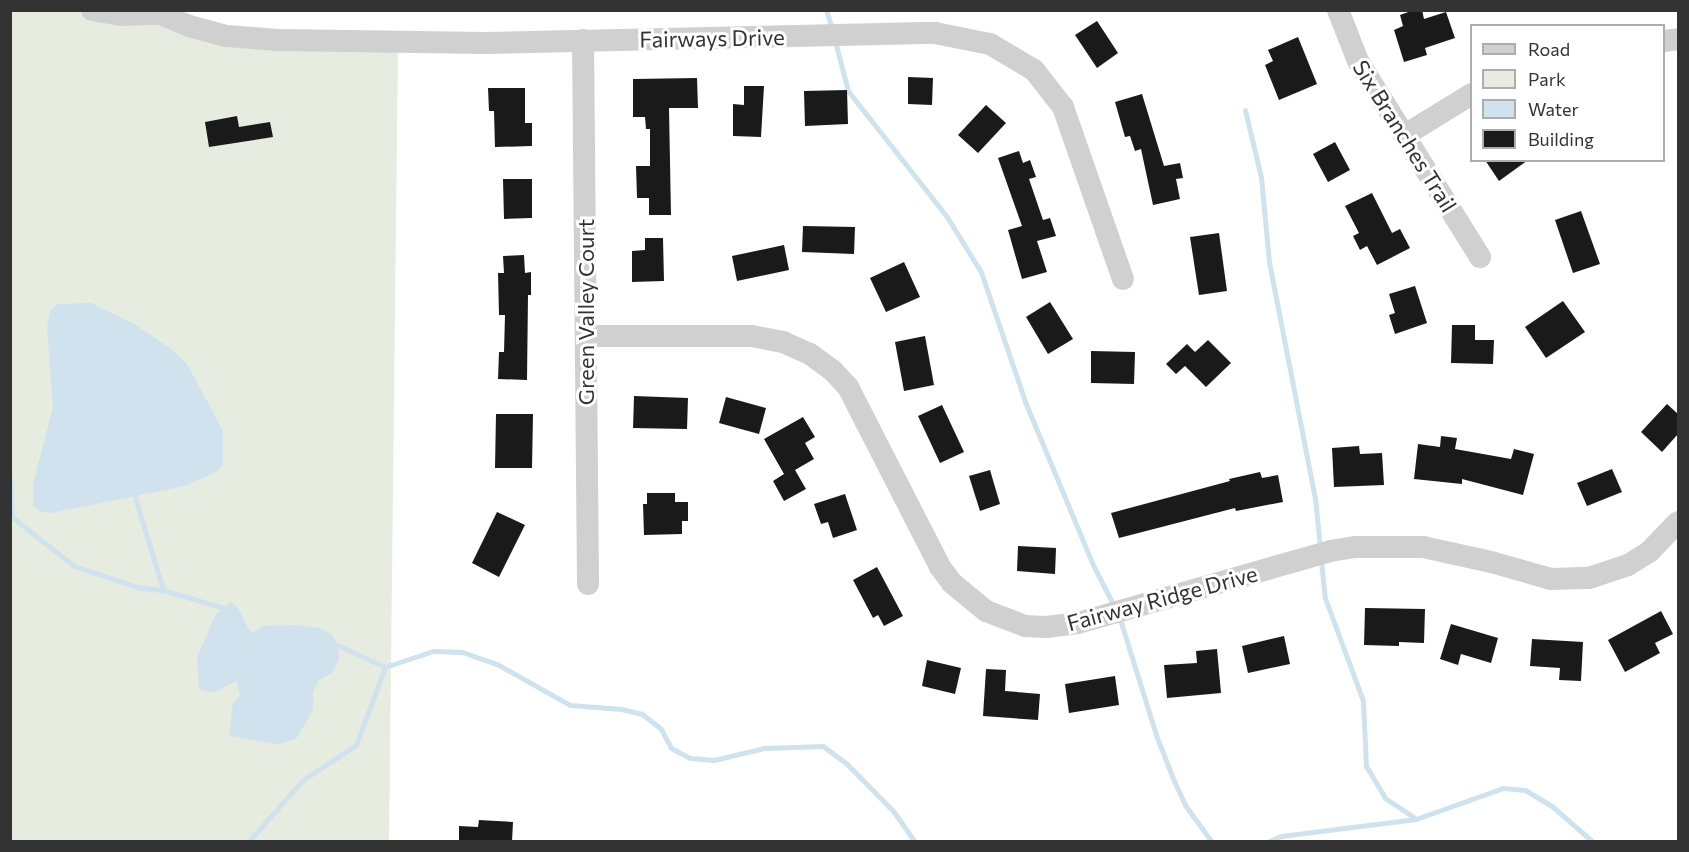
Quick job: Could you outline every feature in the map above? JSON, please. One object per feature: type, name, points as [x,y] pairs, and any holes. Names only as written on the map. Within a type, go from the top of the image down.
[{"type":"street","name":"Fairways Drive","points":[[92,10],[121,15],[154,12],[189,27],[227,36],[278,40],[398,43],[935,33],[990,44],[1034,70],[1063,108],[1123,279]]},
{"type":"street","name":"Six Branches Trail","points":[[1338,10],[1358,61],[1480,257]]},
{"type":"street","name":"Green Valley Court","points":[[583,40],[588,584]]},
{"type":"street","points":[[1405,135],[1470,95]]},
{"type":"street","name":"Fairway Ridge Drive","points":[[587,336],[752,336],[783,342],[810,354],[833,371],[848,387],[940,567],[952,583],[986,611],[1025,626],[1046,627],[1078,623],[1330,551],[1356,547],[1423,547],[1491,562],[1551,579],[1589,578],[1628,566],[1650,551],[1678,522]]},
{"type":"green space","points":[[10,11],[92,11],[398,43],[389,841],[11,841]]},
{"type":"water","points":[[91,303],[136,325],[171,349],[187,364],[223,431],[223,464],[216,472],[185,486],[51,513],[41,512],[33,505],[33,484],[53,407],[47,327],[50,311],[58,304]]},
{"type":"water","points":[[231,602],[238,608],[253,633],[262,626],[296,625],[320,628],[332,635],[337,645],[339,659],[332,673],[318,681],[313,693],[313,710],[296,739],[277,744],[229,736],[233,703],[240,695],[236,681],[214,693],[199,689],[197,657],[216,614]]},
{"type":"building","points":[[1422,10],[1424,19],[1446,12],[1455,38],[1425,48],[1427,55],[1404,62],[1394,30],[1403,26],[1400,15]]},
{"type":"building","points":[[1097,21],[1118,53],[1097,68],[1075,35]]},
{"type":"building","points":[[1298,37],[1317,84],[1279,100],[1265,65],[1273,61],[1268,50]]},
{"type":"building","points":[[908,77],[933,78],[932,105],[908,104]]},
{"type":"building","points":[[697,78],[698,108],[669,108],[671,215],[649,215],[649,198],[637,198],[636,166],[650,166],[650,129],[646,129],[645,117],[633,117],[633,79]]},
{"type":"building","points":[[744,86],[764,86],[761,137],[733,136],[733,104],[744,105]]},
{"type":"building","points":[[488,88],[525,88],[525,123],[532,123],[532,146],[495,147],[494,111],[489,111]]},
{"type":"building","points":[[847,90],[848,124],[805,126],[804,91]]},
{"type":"building","points":[[1142,94],[1164,166],[1180,163],[1183,178],[1176,179],[1180,199],[1153,205],[1141,149],[1135,151],[1130,136],[1125,137],[1115,102]]},
{"type":"building","points":[[986,105],[1006,123],[978,153],[958,135]]},
{"type":"building","points":[[237,116],[239,127],[270,122],[273,137],[209,147],[205,122]]},
{"type":"building","points":[[1335,142],[1350,170],[1328,182],[1313,154]]},
{"type":"building","points":[[1019,151],[1023,163],[1030,160],[1036,177],[1029,179],[1043,220],[1050,218],[1056,236],[1037,241],[1047,272],[1022,279],[1008,230],[1022,226],[998,158]]},
{"type":"building","points":[[1486,162],[1525,162],[1499,181]]},
{"type":"building","points":[[503,179],[532,179],[532,218],[504,219]]},
{"type":"building","points":[[1372,193],[1392,233],[1400,229],[1410,248],[1377,265],[1367,246],[1360,250],[1353,236],[1359,233],[1345,206]]},
{"type":"building","points":[[1581,211],[1600,264],[1573,273],[1555,220]]},
{"type":"building","points":[[803,226],[855,227],[854,254],[802,252]]},
{"type":"building","points":[[1219,233],[1227,291],[1199,295],[1190,237]]},
{"type":"building","points":[[645,238],[663,238],[664,281],[632,282],[632,251],[645,250]]},
{"type":"building","points":[[784,245],[789,270],[737,281],[732,256]]},
{"type":"building","points":[[524,255],[525,273],[531,272],[531,295],[528,295],[527,380],[498,379],[499,352],[504,352],[505,315],[499,315],[498,273],[504,273],[503,256]]},
{"type":"building","points":[[904,262],[920,297],[886,312],[870,278]]},
{"type":"building","points":[[1415,286],[1427,323],[1395,334],[1389,315],[1395,313],[1389,294]]},
{"type":"building","points":[[1563,301],[1585,332],[1546,358],[1525,327]]},
{"type":"building","points":[[1050,302],[1073,339],[1048,354],[1026,317]]},
{"type":"building","points":[[1452,325],[1475,325],[1475,340],[1494,340],[1493,364],[1451,363]]},
{"type":"building","points":[[925,336],[934,385],[904,391],[895,342]]},
{"type":"building","points":[[1208,340],[1231,363],[1206,387],[1185,366],[1176,374],[1166,364],[1187,344],[1195,352]]},
{"type":"building","points":[[1091,351],[1135,352],[1134,384],[1091,383]]},
{"type":"building","points":[[634,396],[688,398],[687,429],[633,428]]},
{"type":"building","points":[[726,397],[766,408],[759,434],[719,423]]},
{"type":"building","points":[[1667,404],[1678,414],[1678,434],[1662,452],[1641,432]]},
{"type":"building","points":[[942,405],[964,452],[940,463],[918,416]]},
{"type":"building","points":[[496,414],[533,414],[532,468],[495,468]]},
{"type":"building","points":[[803,417],[815,437],[805,443],[814,459],[795,470],[806,489],[784,501],[773,481],[784,474],[764,439]]},
{"type":"building","points":[[1441,436],[1457,438],[1455,449],[1511,459],[1514,449],[1534,454],[1523,495],[1462,479],[1462,484],[1414,479],[1418,444],[1440,447]]},
{"type":"building","points":[[1359,446],[1360,454],[1382,453],[1384,485],[1334,487],[1332,448]]},
{"type":"building","points":[[1612,469],[1622,492],[1587,506],[1577,483]]},
{"type":"building","points":[[990,470],[1000,504],[980,511],[969,476]]},
{"type":"building","points":[[1260,472],[1262,478],[1278,475],[1283,502],[1236,511],[1235,508],[1119,538],[1111,513]]},
{"type":"building","points":[[647,493],[675,493],[675,502],[688,502],[688,521],[682,521],[682,534],[644,535],[643,504],[647,504]]},
{"type":"building","points":[[845,494],[857,530],[833,538],[828,522],[821,524],[814,504]]},
{"type":"building","points":[[497,512],[525,525],[499,577],[472,563]]},
{"type":"building","points":[[1018,546],[1056,548],[1055,574],[1017,571]]},
{"type":"building","points":[[877,567],[903,616],[884,626],[878,615],[873,618],[853,580]]},
{"type":"building","points":[[1365,608],[1425,609],[1424,643],[1399,642],[1399,646],[1364,645]]},
{"type":"building","points":[[1661,611],[1673,634],[1655,643],[1660,653],[1625,672],[1608,640]]},
{"type":"building","points":[[1451,624],[1498,638],[1491,663],[1461,654],[1458,665],[1440,659]]},
{"type":"building","points":[[1284,636],[1290,664],[1248,673],[1242,646]]},
{"type":"building","points":[[1532,639],[1583,642],[1581,681],[1559,680],[1560,668],[1530,666]]},
{"type":"building","points":[[1217,649],[1221,693],[1167,698],[1164,665],[1197,663],[1196,651]]},
{"type":"building","points":[[927,660],[961,668],[955,694],[922,686]]},
{"type":"building","points":[[986,669],[1006,670],[1005,691],[1040,694],[1038,720],[983,716]]},
{"type":"building","points":[[1115,676],[1119,705],[1069,713],[1065,684]]},
{"type":"building","points":[[479,820],[513,822],[512,842],[459,842],[459,826],[478,827]]},
{"type":"waterway","points":[[826,10],[832,29]]},
{"type":"waterway","points":[[835,41],[848,91],[947,217],[981,272],[1026,404],[1094,567],[1115,608]]},
{"type":"waterway","points":[[1245,110],[1261,177],[1269,262],[1315,498],[1320,548]]},
{"type":"waterway","points":[[10,478],[12,517],[74,566],[137,587],[163,590],[224,608]]},
{"type":"waterway","points":[[134,494],[163,590]]},
{"type":"waterway","points":[[1321,561],[1325,598],[1363,701],[1366,766],[1385,798],[1416,819]]},
{"type":"waterway","points":[[1119,616],[1156,735],[1174,781],[1185,805],[1212,842]]},
{"type":"waterway","points":[[337,645],[385,667]]},
{"type":"waterway","points":[[248,842],[303,780],[356,745],[385,667],[433,651],[462,652],[497,664],[570,705],[621,709],[642,714],[661,729],[671,748],[690,758],[714,760],[764,748],[823,746],[847,764],[894,812],[915,842]]},
{"type":"waterway","points":[[1267,842],[1281,836],[1416,819],[1503,788],[1525,790],[1553,807],[1593,842]]}]
